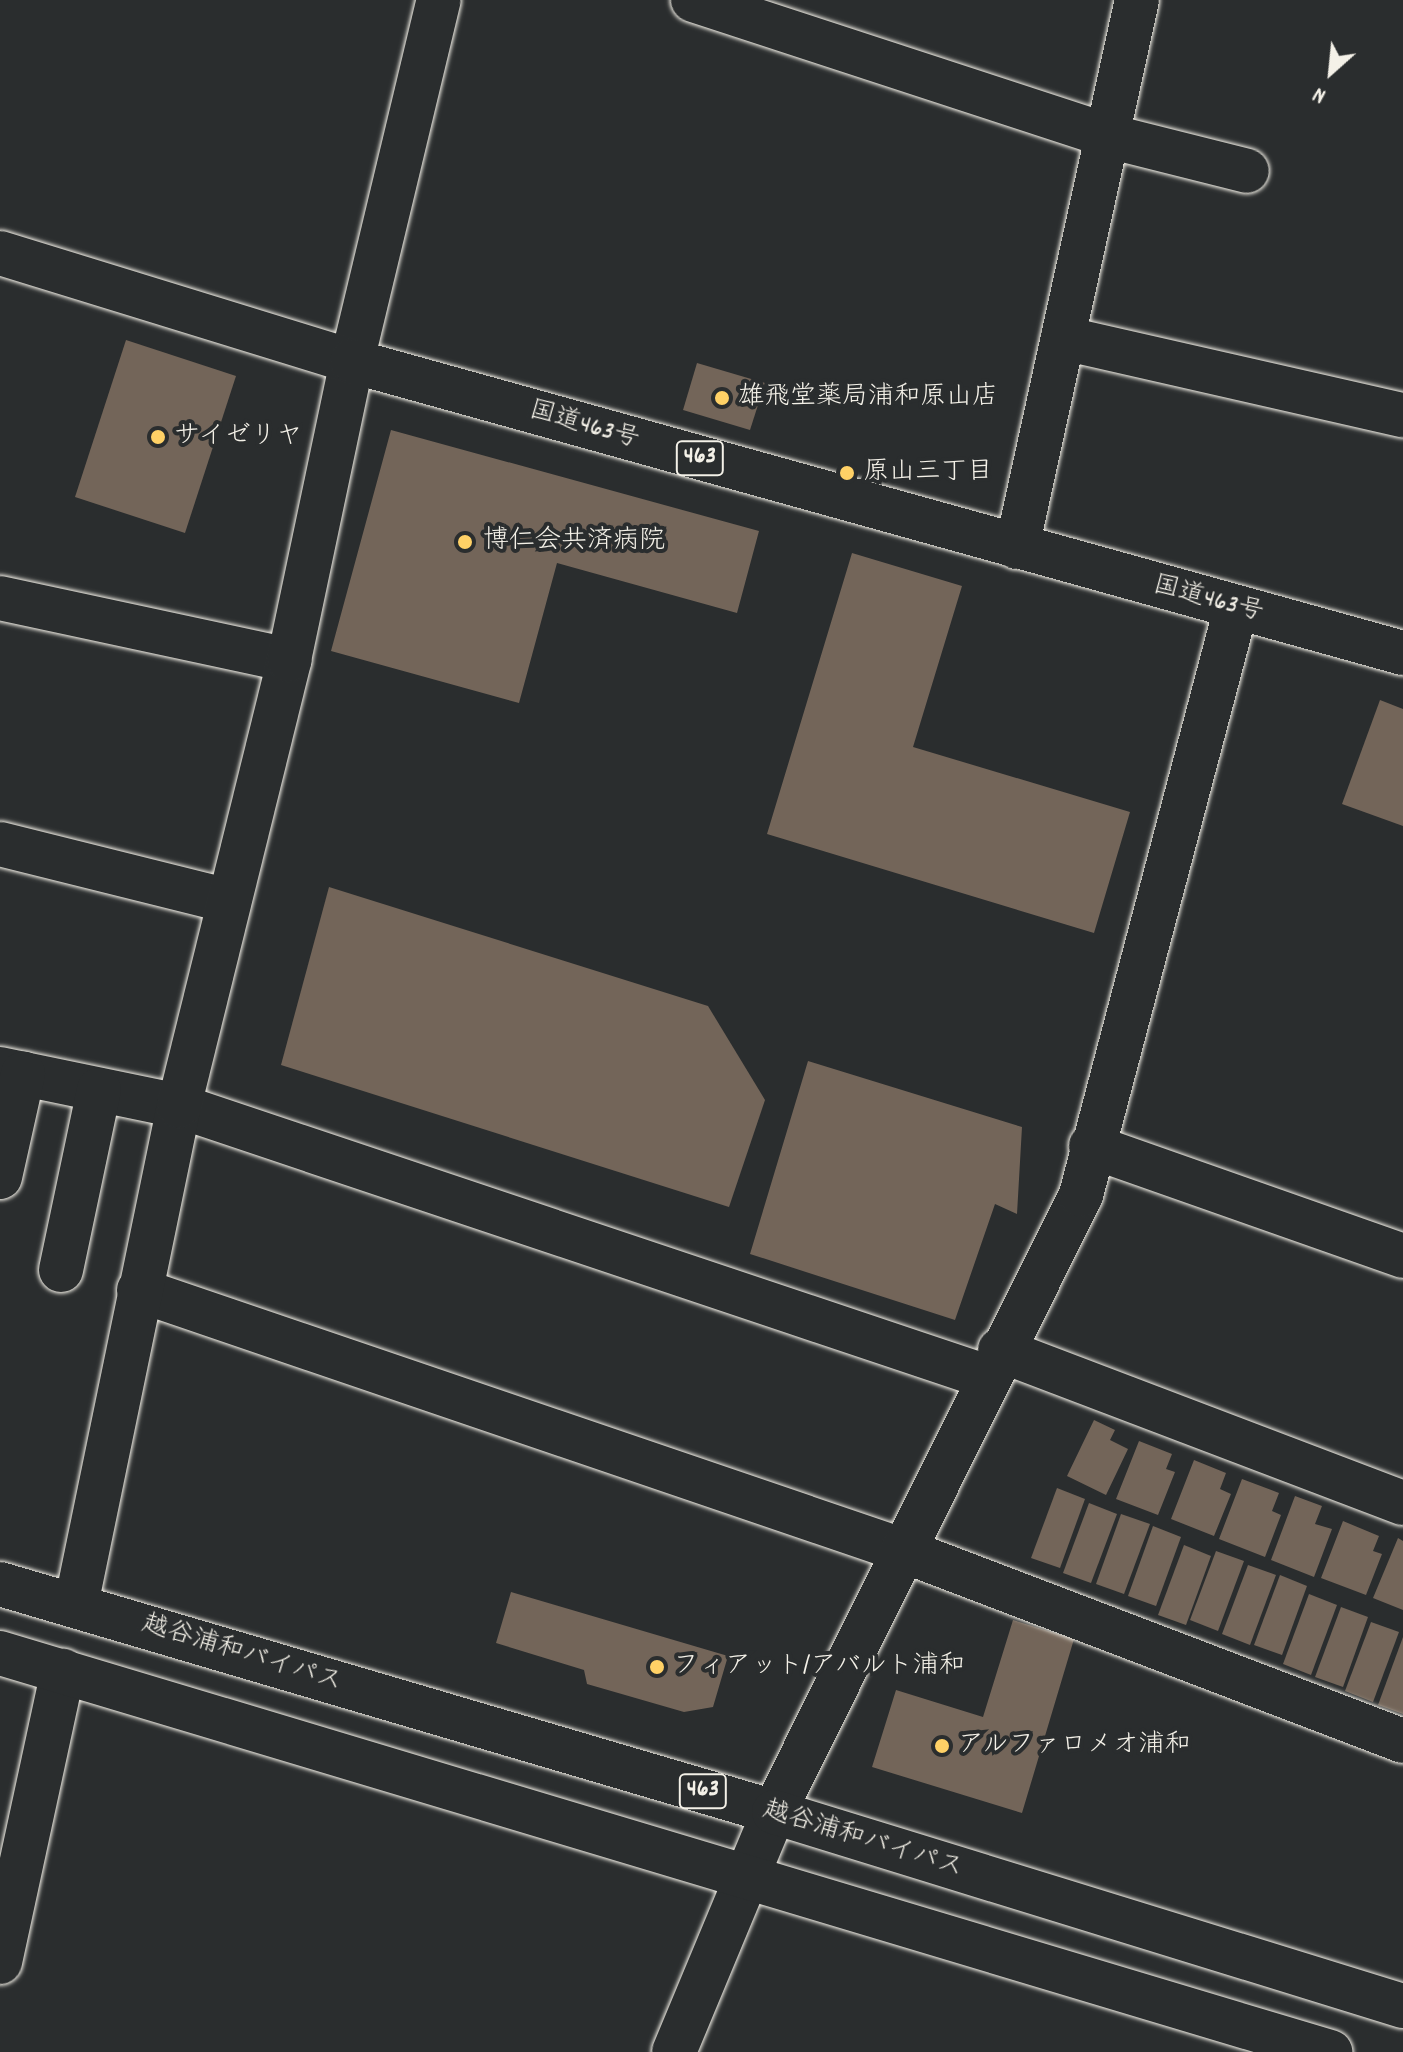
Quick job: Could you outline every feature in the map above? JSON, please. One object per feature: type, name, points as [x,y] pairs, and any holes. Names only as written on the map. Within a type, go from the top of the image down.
[{"type":"main road","points":[[76,1605],[179,1106],[289,660],[352,361],[439,0]]},
{"type":"main road","points":[[693,0],[1108,136],[1247,171]]},
{"type":"main road","points":[[1017,547],[1137,0]]},
{"type":"main road","name":"国道463号","points":[[0,253],[352,361],[1403,653]]},
{"type":"main road","points":[[1063,338],[1403,415]]},
{"type":"main road","points":[[0,598],[289,660]]},
{"type":"main road","points":[[674,2052],[774,1812],[994,1364],[1081,1195],[1091,1146],[1236,608]]},
{"type":"main road","points":[[0,844],[229,901]]},
{"type":"main road","points":[[0,1177],[12,1071],[179,1106],[994,1364],[1403,1503]]},
{"type":"main road","points":[[61,1270],[99,1090]]},
{"type":"main road","points":[[1091,1146],[1403,1256]]},
{"type":"main road","points":[[139,1290],[902,1550],[1403,1741]]},
{"type":"main road","name":"越谷浦和バイパス","points":[[0,1584],[774,1812],[1403,2006]]},
{"type":"main road","points":[[0,1653],[747,1876],[1260,2042],[1330,2052]]},
{"type":"main road","points":[[0,1962],[63,1671]]},
{"type":"building","points":[[126,340],[236,376],[185,533],[75,497]]},
{"type":"building","points":[[697,363],[765,383],[750,430],[683,410]]},
{"type":"building","points":[[391,430],[759,531],[737,613],[557,563],[519,703],[331,651]]},
{"type":"building","points":[[852,553],[962,586],[913,747],[1130,812],[1094,933],[767,834]]},
{"type":"building","points":[[1380,700],[1403,709],[1403,826],[1342,804]]},
{"type":"building","points":[[329,887],[708,1006],[765,1100],[729,1207],[281,1065]]},
{"type":"building","points":[[808,1061],[1022,1127],[1017,1214],[995,1204],[955,1320],[750,1254]]},
{"type":"building","points":[[1094,1420],[1115,1430],[1110,1440],[1128,1449],[1106,1495],[1067,1476]]},
{"type":"building","points":[[1139,1441],[1172,1454],[1166,1469],[1175,1472],[1158,1515],[1116,1499]]},
{"type":"building","points":[[1194,1460],[1226,1473],[1220,1489],[1231,1494],[1214,1536],[1171,1519]]},
{"type":"building","points":[[1242,1479],[1279,1493],[1272,1511],[1281,1515],[1265,1557],[1219,1539]]},
{"type":"building","points":[[1057,1488],[1085,1499],[1060,1568],[1031,1558]]},
{"type":"building","points":[[1295,1496],[1322,1506],[1315,1524],[1332,1529],[1314,1577],[1271,1560]]},
{"type":"building","points":[[1089,1503],[1117,1514],[1091,1583],[1063,1573]]},
{"type":"building","points":[[1121,1514],[1150,1524],[1124,1594],[1096,1584]]},
{"type":"building","points":[[1343,1521],[1379,1536],[1373,1551],[1382,1554],[1366,1595],[1321,1578]]},
{"type":"building","points":[[1153,1526],[1181,1537],[1156,1606],[1128,1596]]},
{"type":"building","points":[[1398,1538],[1403,1541],[1403,1610],[1373,1598]]},
{"type":"building","points":[[1184,1545],[1211,1556],[1186,1625],[1158,1615]]},
{"type":"building","points":[[1216,1551],[1244,1561],[1218,1631],[1190,1620]]},
{"type":"building","points":[[1248,1565],[1276,1575],[1250,1645],[1222,1634]]},
{"type":"building","points":[[1280,1575],[1307,1586],[1282,1655],[1254,1645]]},
{"type":"building","points":[[511,1592],[728,1656],[713,1707],[684,1712],[587,1684],[584,1670],[496,1643]]},
{"type":"building","points":[[1309,1594],[1337,1605],[1311,1675],[1283,1664]]},
{"type":"building","points":[[1341,1607],[1368,1617],[1343,1687],[1315,1677]]},
{"type":"building","points":[[1013,1620],[1074,1639],[1022,1813],[872,1767],[896,1690],[983,1717]]},
{"type":"building","points":[[1371,1622],[1399,1632],[1373,1702],[1345,1691]]},
{"type":"building","points":[[1403,1637],[1403,1714],[1378,1705]]},
{"type":"place","name":"雄飛堂薬局浦和原山店","points":[[722,398]]},
{"type":"place","name":"サイゼリヤ","points":[[158,437]]},
{"type":"place","name":"原山三丁目","points":[[847,473]]},
{"type":"place","name":"博仁会共済病院","points":[[465,542]]},
{"type":"place","name":"フィアット/アバルト浦和","points":[[657,1667]]},
{"type":"place","name":"アルファロメオ浦和","points":[[942,1746]]}]
